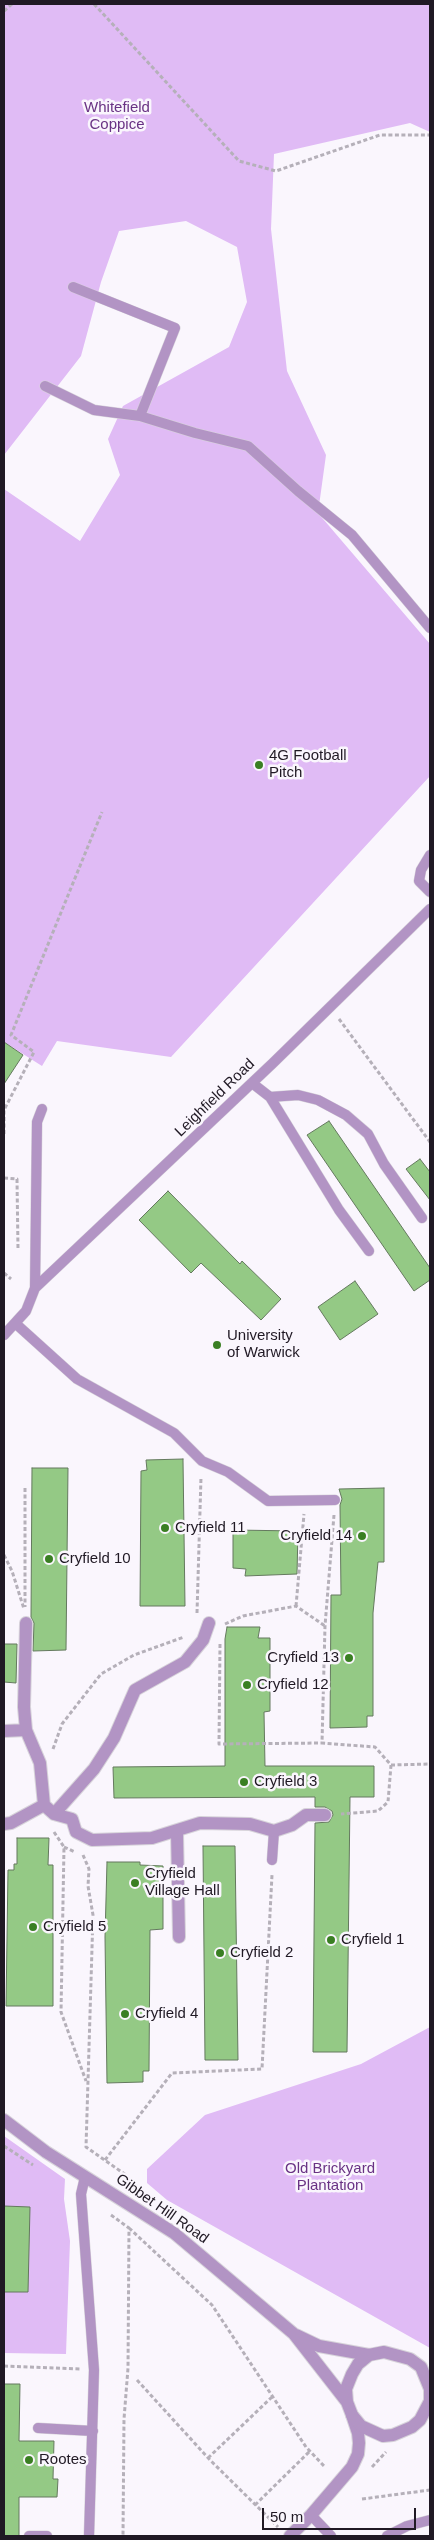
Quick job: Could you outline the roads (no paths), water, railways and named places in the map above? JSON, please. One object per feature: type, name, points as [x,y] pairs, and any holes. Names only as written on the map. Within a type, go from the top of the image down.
[{"type":"street","points":[[26,1623],[24,1706],[26,1730],[40,1763],[44,1805],[54,1814],[72,1819],[76,1832],[92,1840],[152,1838],[177,1832],[185,1826],[200,1823],[250,1824],[274,1831],[292,1825],[306,1815],[325,1814]]},
{"type":"street","points":[[54,1814],[94,1769],[114,1738],[135,1690],[185,1662],[215,1624]]},
{"type":"street","points":[[4,1731],[26,1730]]},
{"type":"street","points":[[4,1824],[11,1823],[44,1805]]},
{"type":"street","points":[[177,1832],[179,1937]]},
{"type":"street","name":"Gibbet Hill Road","points":[[4,2120],[46,2152],[174,2233],[294,2334],[347,2402]]},
{"type":"street","name":"Gibbet Hill Road","points":[[294,2334],[318,2346],[369,2355]]},
{"type":"street","points":[[285,2533],[311,2515],[352,2467],[358,2454],[358,2433],[347,2402],[346,2390],[358,2364],[369,2355],[384,2352],[397,2354],[426,2368],[430,2390],[428,2410],[412,2427],[402,2432],[383,2436],[361,2426],[352,2415]]},
{"type":"lane","points":[[73,287],[175,328],[140,416]]},
{"type":"lane","points":[[45,386],[94,410],[140,416],[195,433],[248,446],[298,491],[352,535],[430,628]]},
{"type":"lane","points":[[430,855],[420,870],[419,881],[430,892]]},
{"type":"lane","name":"Leighfield Road","points":[[15,1323],[26,1311],[35,1288],[252,1083],[430,909]]},
{"type":"lane","points":[[252,1083],[270,1098],[339,1210],[370,1251]]},
{"type":"lane","points":[[270,1098],[298,1095],[318,1100],[346,1115],[368,1134],[384,1164],[422,1218]]},
{"type":"lane","points":[[35,1288],[37,1122],[42,1109]]},
{"type":"lane","points":[[4,1335],[15,1323],[77,1379],[174,1433],[202,1461],[228,1472],[268,1501],[336,1500]]},
{"type":"lane","points":[[272,1860],[274,1831]]},
{"type":"lane","points":[[85,2177],[81,2194],[94,2370],[89,2536]]},
{"type":"lane","points":[[38,2428],[93,2431]]},
{"type":"lane","points":[[311,2515],[332,2536]]},
{"type":"lane","points":[[387,2536],[407,2526],[430,2520]]},
{"type":"lane","points":[[29,2536],[47,2536]]},
{"type":"place","name":"4G Football Pitch","points":[[259,765]]},
{"type":"place","name":"University of Warwick","points":[[217,1345]]},
{"type":"place","name":"Cryfield 11","points":[[165,1528]]},
{"type":"place","name":"Cryfield 14","points":[[362,1536]]},
{"type":"place","name":"Cryfield 10","points":[[49,1559]]},
{"type":"place","name":"Cryfield 13","points":[[349,1658]]},
{"type":"place","name":"Cryfield 12","points":[[247,1685]]},
{"type":"place","name":"Cryfield 3","points":[[244,1782]]},
{"type":"place","name":"Cryfield Village Hall","points":[[135,1883]]},
{"type":"place","name":"Cryfield 5","points":[[33,1927]]},
{"type":"place","name":"Cryfield 1","points":[[331,1940]]},
{"type":"place","name":"Cryfield 2","points":[[220,1953]]},
{"type":"place","name":"Cryfield 4","points":[[125,2014]]},
{"type":"place","name":"Rootes","points":[[29,2460]]},
{"type":"park label","name":"Whitefield Coppice","points":[[117,116]]},
{"type":"park label","name":"Old Brickyard Plantation","points":[[330,2178]]}]
